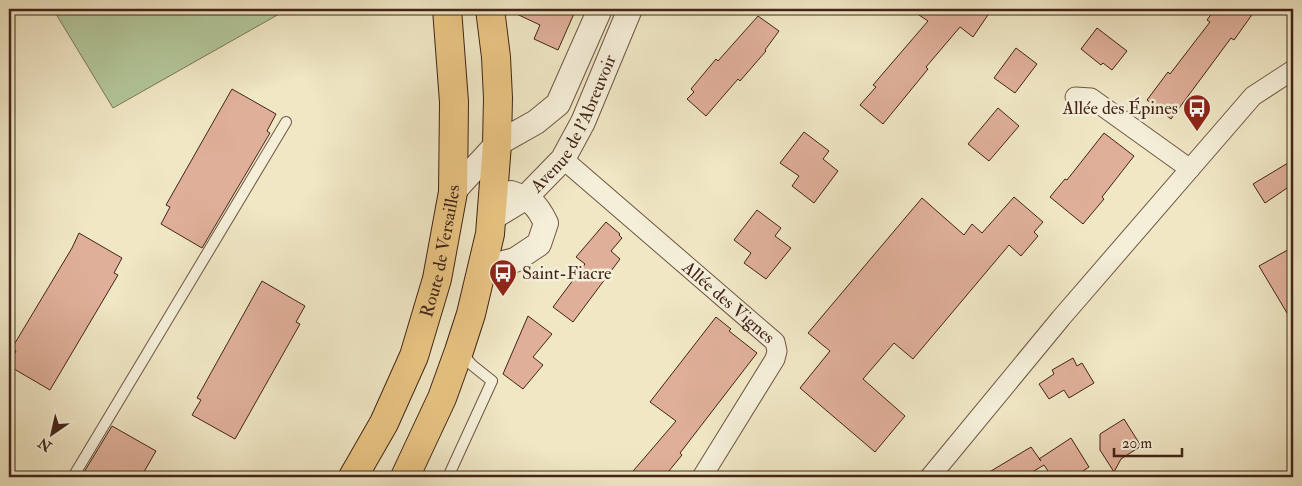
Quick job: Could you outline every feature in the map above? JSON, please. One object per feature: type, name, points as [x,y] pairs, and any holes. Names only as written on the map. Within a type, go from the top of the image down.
[{"type":"main road","name":"Route de Versailles","points":[[353,477],[384,423],[414,356],[437,279],[459,186],[447,9]]},
{"type":"main road","points":[[405,477],[442,398],[460,351],[483,268],[492,218],[497,144],[498,98],[490,9]]},
{"type":"street","name":"Avenue de l'Abreuvoir","points":[[459,186],[497,144],[536,122],[558,104],[600,9]]},
{"type":"street","name":"Avenue de l'Abreuvoir","points":[[492,218],[525,198],[564,159],[583,122],[630,9]]},
{"type":"street","points":[[930,477],[1061,318],[1253,96],[1293,70]]},
{"type":"street","points":[[1075,97],[1091,98],[1190,168]]},
{"type":"street","name":"Allée des Vignes","points":[[564,159],[775,342],[778,351],[775,359],[702,477]]},
{"type":"street","points":[[459,186],[493,188],[525,198],[538,206],[546,223],[539,244],[515,260],[483,268]]},
{"type":"lane","points":[[73,477],[286,122]]},
{"type":"lane","points":[[448,477],[492,381],[472,365],[460,351]]},
{"type":"green space","points":[[53,9],[288,9],[113,108]]},
{"type":"building","points":[[506,9],[576,9],[558,50],[534,39],[540,25]]},
{"type":"building","points":[[910,9],[992,9],[973,37],[960,27],[926,67],[928,69],[883,124],[860,105],[876,87],[873,85],[928,21]]},
{"type":"building","points":[[1215,9],[1256,9],[1234,40],[1231,38],[1171,119],[1147,100],[1168,72],[1170,74],[1210,22],[1207,20]]},
{"type":"building","points":[[758,16],[779,31],[766,51],[740,81],[738,79],[706,116],[687,99],[694,92],[691,89],[716,59],[718,61]]},
{"type":"building","points":[[1097,28],[1127,51],[1112,70],[1103,63],[1101,65],[1081,49]]},
{"type":"building","points":[[1016,48],[1037,64],[1015,93],[994,78]]},
{"type":"building","points":[[232,89],[276,114],[267,131],[270,133],[202,248],[161,224],[170,207],[166,205]]},
{"type":"building","points":[[998,108],[1019,126],[989,161],[968,144]]},
{"type":"building","points":[[804,132],[829,151],[823,159],[838,171],[814,203],[792,186],[799,176],[780,163]]},
{"type":"building","points":[[1104,133],[1134,156],[1102,197],[1104,199],[1083,224],[1050,197],[1065,179],[1067,180]]},
{"type":"building","points":[[1293,160],[1293,184],[1265,203],[1253,184]]},
{"type":"building","points":[[1014,197],[1043,222],[1034,232],[1038,236],[1021,256],[1009,245],[913,359],[894,343],[863,379],[905,416],[875,452],[800,388],[830,351],[808,333],[922,198],[964,235],[972,224],[982,233]]},
{"type":"building","points":[[757,210],[781,228],[775,236],[791,248],[766,279],[744,263],[751,253],[734,240]]},
{"type":"building","points":[[606,222],[622,238],[611,251],[620,259],[573,322],[553,307],[585,264],[576,257]]},
{"type":"building","points":[[79,233],[122,258],[114,273],[118,275],[50,390],[9,366],[9,364],[16,351],[12,348],[72,248]]},
{"type":"building","points":[[1293,247],[1293,323],[1259,266]]},
{"type":"building","points":[[262,281],[305,306],[296,322],[300,324],[235,439],[192,415],[201,400],[197,398]]},
{"type":"building","points":[[528,316],[552,334],[533,357],[543,365],[523,389],[503,374]]},
{"type":"building","points":[[716,317],[731,329],[729,331],[757,353],[680,453],[682,455],[664,477],[628,477],[676,421],[650,402]]},
{"type":"building","points":[[1073,358],[1077,366],[1082,363],[1094,383],[1069,398],[1064,390],[1049,399],[1039,384],[1054,374],[1052,370]]},
{"type":"building","points":[[1124,419],[1141,446],[1121,459],[1114,472],[1100,450],[1100,434]]},
{"type":"building","points":[[112,426],[156,451],[141,477],[81,477]]},
{"type":"building","points":[[1071,438],[1089,467],[1074,477],[1052,477],[1044,465],[1024,477],[981,477],[1031,447],[1039,459]]},
{"type":"place","name":"Allée des Épines","points":[[1197,132]]},
{"type":"place","name":"Saint-Fiacre","points":[[503,297]]}]
